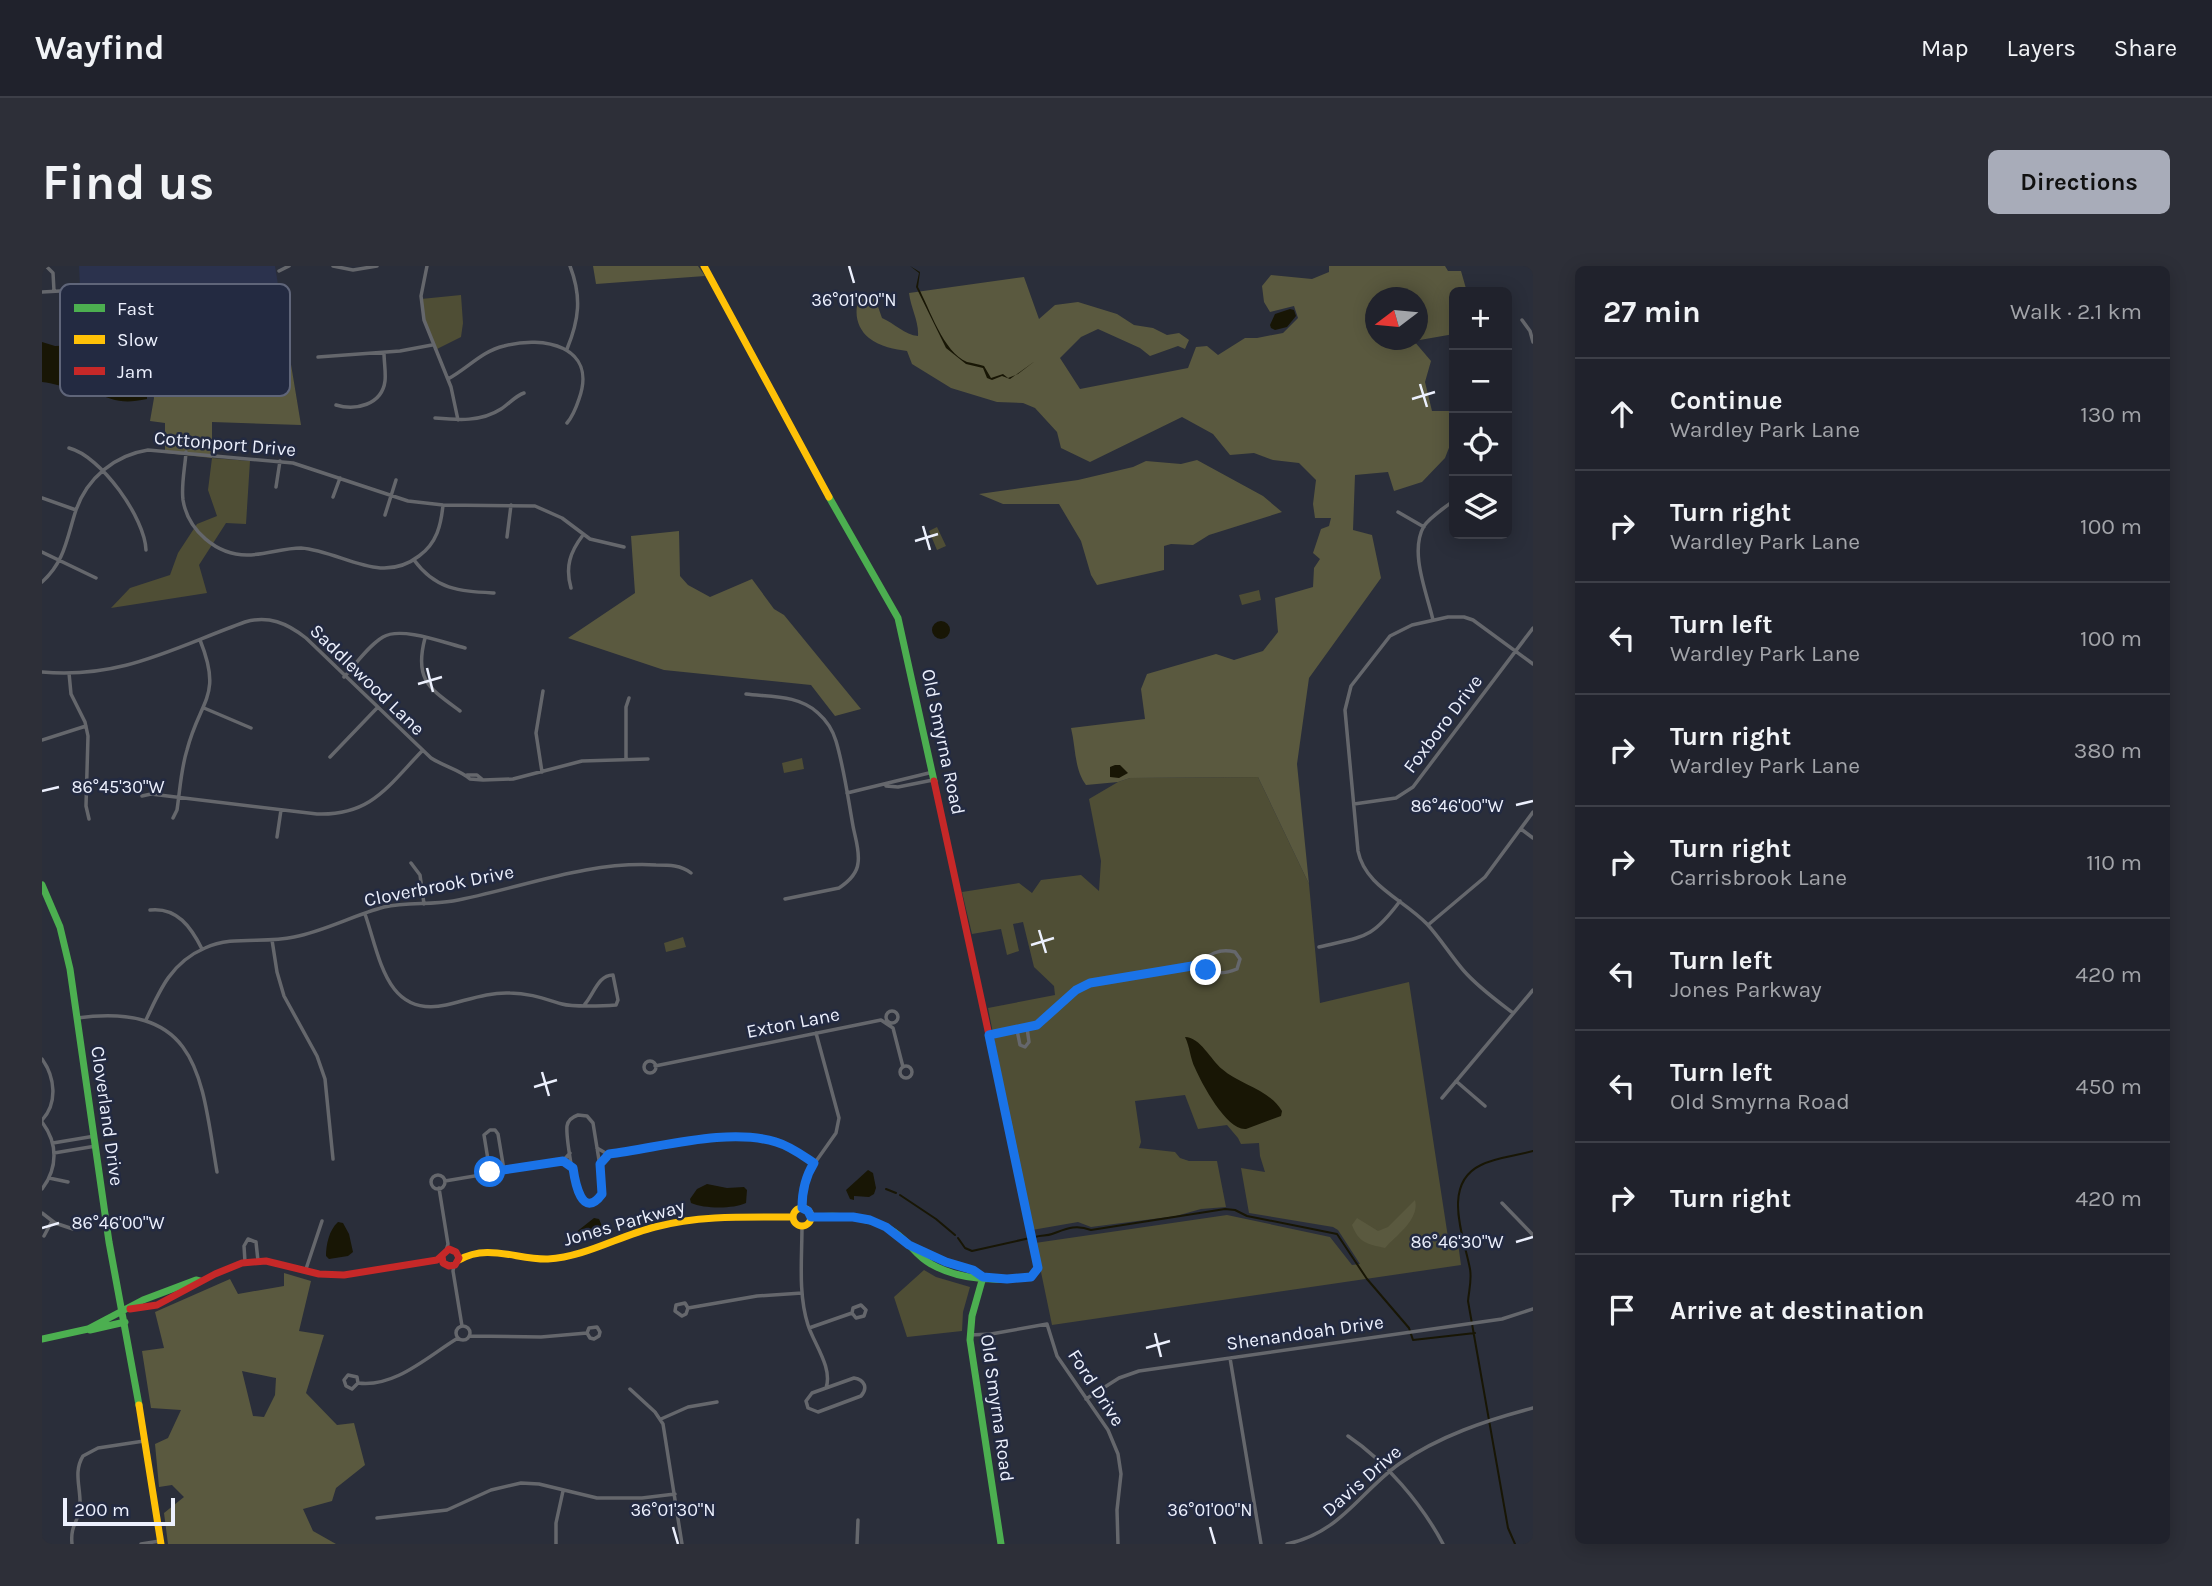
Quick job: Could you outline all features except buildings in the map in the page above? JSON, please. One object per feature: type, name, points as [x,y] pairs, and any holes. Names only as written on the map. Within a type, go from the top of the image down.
[{"type":"street","points":[[46,266],[53,273],[54,291]]},
{"type":"street","points":[[279,271],[289,266]]},
{"type":"street","points":[[333,266],[353,270],[377,266]]},
{"type":"street","points":[[427,266],[421,293],[422,308],[432,345],[448,379],[458,420]]},
{"type":"street","points":[[567,349],[579,308],[577,288],[570,266]]},
{"type":"street","name":"Old Smyrna Road","points":[[704,266],[864,561],[897,615],[1038,1268],[1031,1277],[983,1277],[972,1317],[970,1335],[1001,1544]]},
{"type":"street","points":[[42,292],[60,291]]},
{"type":"street","points":[[1522,320],[1530,331],[1533,342]]},
{"type":"street","points":[[448,379],[491,350],[504,345],[549,342],[567,349],[579,366],[583,379],[578,400],[567,423]]},
{"type":"street","points":[[318,357],[384,353],[432,345]]},
{"type":"street","points":[[336,405],[360,407],[376,399],[385,381],[384,353]]},
{"type":"street","points":[[435,418],[458,420],[491,415],[524,393]]},
{"type":"street","points":[[69,448],[81,453],[102,471],[136,516],[145,538],[146,550]]},
{"type":"street","name":"Cottonport Drive","points":[[42,582],[60,561],[76,510],[86,489],[102,471],[121,458],[158,449],[280,461],[311,467],[390,497],[419,503],[535,506],[556,515],[583,535]]},
{"type":"street","points":[[186,452],[183,494],[192,524],[202,536],[221,549],[247,555],[307,549],[382,569],[397,568],[414,560],[429,547],[438,533],[443,505]]},
{"type":"street","points":[[276,486],[280,461]]},
{"type":"street","points":[[333,497],[340,478]]},
{"type":"street","points":[[385,515],[396,480]]},
{"type":"street","points":[[42,498],[76,510]]},
{"type":"street","points":[[1433,620],[1418,548],[1424,527],[1449,504]]},
{"type":"street","points":[[507,537],[510,505]]},
{"type":"street","points":[[1398,512],[1424,527]]},
{"type":"street","points":[[570,588],[569,559],[583,535],[599,543],[624,547]]},
{"type":"street","points":[[42,552],[96,578]]},
{"type":"street","points":[[414,560],[427,576],[444,586],[494,593]]},
{"type":"street","points":[[1513,1013],[1465,973],[1428,925],[1373,881],[1360,862],[1345,710],[1351,686],[1390,636],[1400,630],[1433,620],[1457,616],[1473,620],[1533,664]]},
{"type":"street","name":"Saddlewood Lane","points":[[42,671],[69,673],[128,666],[254,620],[274,621],[300,634],[422,751],[443,766],[473,780],[506,781],[582,761],[648,759]]},
{"type":"street","name":"Foxboro Drive","points":[[1354,804],[1396,798],[1413,787],[1533,628]]},
{"type":"street","points":[[344,677],[386,635],[400,632],[465,648]]},
{"type":"street","points":[[425,638],[421,658],[424,679],[432,689],[460,711]]},
{"type":"street","points":[[173,818],[177,811],[186,751],[210,690],[211,672],[200,640]]},
{"type":"street","points":[[69,673],[72,698],[86,726],[89,743],[86,810],[89,818]]},
{"type":"street","points":[[542,772],[536,733],[543,691]]},
{"type":"street","points":[[746,694],[791,699],[817,712],[829,727],[836,742],[847,793],[858,854],[855,873],[839,888],[785,900]]},
{"type":"street","points":[[626,759],[625,707],[629,698]]},
{"type":"street","points":[[204,708],[251,728]]},
{"type":"street","points":[[330,757],[377,708]]},
{"type":"street","points":[[42,740],[86,726]]},
{"type":"street","points":[[142,796],[151,794],[328,814],[363,806],[382,792],[422,751]]},
{"type":"street","points":[[847,793],[884,785],[896,779],[933,776]]},
{"type":"street","points":[[884,785],[898,787],[933,776]]},
{"type":"street","points":[[277,836],[281,810]]},
{"type":"street","points":[[1428,925],[1485,877],[1533,811]]},
{"type":"street","points":[[1521,829],[1533,838]]},
{"type":"street","points":[[411,863],[420,875],[424,904]]},
{"type":"street","name":"Cloverbrook Drive","points":[[146,1020],[167,977],[202,949],[229,940],[272,940],[303,935],[390,906],[457,900],[565,872],[605,866],[673,866],[684,867],[691,873]]},
{"type":"street","name":"Cloverland Drive","points":[[42,885],[65,946],[108,1232],[126,1311],[125,1322],[160,1543]]},
{"type":"street","points":[[1320,947],[1372,933],[1385,922],[1400,901]]},
{"type":"street","points":[[150,910],[166,910],[177,916],[191,929],[202,949]]},
{"type":"street","points":[[365,914],[390,984],[409,1004],[431,1008],[483,995],[513,993],[534,995],[565,1005],[617,1005],[613,975],[607,975],[598,983],[585,1004]]},
{"type":"street","points":[[272,940],[282,990],[317,1056],[325,1079],[333,1159]]},
{"type":"street","points":[[989,1035],[1027,1028],[1043,1021],[1083,985],[1148,976],[1198,965],[1210,955],[1223,951],[1235,952],[1240,959],[1237,969],[1224,973],[1209,971],[1198,965]]},
{"type":"street","points":[[1442,1098],[1533,990]]},
{"type":"street","points":[[77,1018],[114,1014],[146,1020],[176,1039],[193,1062],[201,1085],[217,1172]]},
{"type":"street","name":"Exton Lane","points":[[656,1066],[881,1020],[888,1022],[894,1030],[903,1067]]},
{"type":"street","points":[[1017,1030],[1020,1044],[1025,1047],[1029,1042],[1027,1028]]},
{"type":"street","points":[[802,1208],[805,1181],[814,1163],[836,1133],[839,1118],[816,1033]]},
{"type":"street","points":[[42,1059],[51,1076],[53,1092],[49,1111],[42,1121],[54,1148],[49,1178],[42,1189]]},
{"type":"street","points":[[1456,1081],[1485,1106]]},
{"type":"street","points":[[578,1115],[592,1121],[597,1148],[603,1190],[600,1197],[592,1202],[583,1200],[579,1195],[571,1153],[568,1126],[570,1119],[578,1115]]},
{"type":"street","points":[[490,1172],[484,1135],[490,1130],[495,1130],[498,1134],[504,1170]]},
{"type":"street","points":[[54,1148],[94,1136]]},
{"type":"street","points":[[597,1148],[609,1154],[745,1136],[776,1142],[814,1163]]},
{"type":"street","points":[[54,1148],[96,1146]]},
{"type":"street","points":[[445,1181],[563,1161],[571,1153]]},
{"type":"street","points":[[600,1164],[609,1154]]},
{"type":"street","points":[[563,1161],[573,1168]]},
{"type":"street","points":[[441,1175],[445,1181],[443,1187],[432,1186],[432,1177],[441,1175]]},
{"type":"street","points":[[49,1178],[68,1182]]},
{"type":"street","points":[[439,1188],[461,1326]]},
{"type":"street","points":[[1502,1203],[1533,1235]]},
{"type":"street","points":[[802,1208],[796,1211],[793,1217],[796,1224],[802,1226],[809,1222],[811,1217]]},
{"type":"street","points":[[802,1208],[808,1211],[811,1217]]},
{"type":"street","points":[[42,1213],[52,1221],[73,1228]]},
{"type":"street","name":"Jones Parkway","points":[[126,1311],[163,1292],[200,1281],[245,1262],[283,1263],[325,1275],[345,1275],[486,1252],[549,1259],[574,1254],[657,1226],[696,1219],[793,1217]]},
{"type":"street","points":[[811,1217],[853,1217],[870,1220],[886,1227],[933,1266],[957,1274],[983,1277]]},
{"type":"street","points":[[44,1236],[52,1221]]},
{"type":"street","points":[[306,1269],[322,1221]]},
{"type":"street","points":[[802,1226],[802,1293],[809,1328],[828,1377],[826,1388]]},
{"type":"street","points":[[245,1262],[244,1244],[250,1239],[257,1244],[258,1261]]},
{"type":"street","points":[[688,1308],[757,1296],[802,1293]]},
{"type":"street","points":[[857,1305],[866,1310],[864,1317],[860,1319],[852,1313],[857,1305]]},
{"type":"street","name":"Shenandoah Drive","points":[[1086,1399],[1127,1374],[1502,1319],[1533,1309]]},
{"type":"street","points":[[79,1332],[126,1311]]},
{"type":"street","points":[[809,1328],[852,1313]]},
{"type":"street","points":[[42,1339],[125,1322]]},
{"type":"street","name":"Ford Drive","points":[[970,1335],[996,1334],[1047,1324],[1057,1356],[1108,1430],[1118,1454],[1121,1474],[1117,1510],[1118,1544]]},
{"type":"street","points":[[461,1326],[468,1329],[468,1336]]},
{"type":"street","points":[[458,1338],[456,1331],[461,1326]]},
{"type":"street","points":[[458,1338],[464,1340],[468,1336],[541,1337],[587,1333]]},
{"type":"street","points":[[358,1383],[371,1384],[396,1377],[458,1338]]},
{"type":"street","points":[[1230,1358],[1261,1544]]},
{"type":"street","points":[[348,1375],[353,1375],[357,1377],[358,1383],[350,1389],[344,1385],[344,1380],[348,1375]]},
{"type":"street","points":[[828,1377],[838,1383]]},
{"type":"street","points":[[858,1378],[865,1391],[858,1398],[819,1412],[812,1411],[807,1405],[808,1397],[826,1388],[858,1378]]},
{"type":"street","points":[[630,1389],[661,1419],[666,1436],[682,1544]]},
{"type":"street","points":[[661,1419],[688,1407],[717,1402]]},
{"type":"street","name":"Davis Drive","points":[[1287,1544],[1310,1538],[1331,1527],[1390,1471],[1440,1440],[1533,1408]]},
{"type":"street","points":[[1348,1436],[1372,1453],[1390,1471],[1432,1524],[1444,1544]]},
{"type":"street","points":[[72,1544],[72,1527],[80,1506],[77,1471],[83,1455],[99,1448],[145,1441]]},
{"type":"street","points":[[377,1518],[447,1510],[491,1490],[512,1484],[539,1484],[604,1499],[675,1494]]},
{"type":"street","points":[[556,1544],[556,1523],[563,1491]]},
{"type":"street","points":[[857,1544],[858,1520]]},
{"type":"street","points":[[141,1544],[160,1543]]},
{"type":"shaded area","points":[[79,266],[275,266],[278,284],[80,284]]},
{"type":"shaded area","points":[[593,266],[698,266],[705,276],[596,284]]},
{"type":"shaded area","points":[[910,266],[920,272],[918,287],[944,340],[958,357],[984,366],[991,378],[1003,374],[1008,378],[1016,375],[1010,379],[1002,376],[992,380],[987,378],[983,368],[966,364],[946,348],[916,287],[919,273]]},
{"type":"shaded area","points":[[1329,266],[1445,266],[1448,271],[1461,271],[1466,287],[1449,287],[1449,335],[1428,339],[1428,287],[1365,287],[1365,350],[1422,350],[1431,361],[1425,382],[1432,411],[1449,411],[1449,448],[1445,458],[1422,482],[1394,491],[1388,472],[1355,475],[1353,530],[1372,535],[1381,578],[1309,678],[1297,764],[1309,884],[1258,777],[1130,778],[1086,785],[1077,765],[1071,728],[1145,719],[1141,689],[1147,674],[1216,654],[1234,660],[1263,651],[1278,632],[1275,598],[1313,587],[1314,568],[1320,559],[1313,553],[1321,529],[1329,526],[1331,518],[1315,518],[1313,504],[1316,480],[1299,463],[1273,460],[1254,453],[1230,455],[1213,434],[1182,417],[1090,462],[1061,448],[1057,432],[1035,408],[1023,403],[997,402],[951,388],[912,364],[907,351],[873,341],[861,328],[857,310],[864,292],[875,298],[882,318],[918,336],[909,293],[1024,277],[1039,319],[1055,305],[1078,302],[1117,314],[1134,325],[1153,328],[1167,335],[1179,333],[1189,340],[1185,349],[1178,346],[1150,356],[1140,348],[1098,329],[1081,337],[1060,358],[1080,389],[1188,368],[1196,347],[1207,346],[1218,355],[1245,338],[1283,333],[1298,318],[1294,306],[1270,312],[1264,302],[1262,286],[1271,275],[1312,279],[1329,272]]},
{"type":"shaded area","points":[[461,295],[461,337],[435,350],[424,323],[421,299]]},
{"type":"shaded area","points":[[1294,310],[1296,316],[1287,327],[1275,330],[1271,328],[1275,314]]},
{"type":"shaded area","points":[[42,342],[60,346],[60,386],[42,382]]},
{"type":"shaded area","points":[[290,358],[301,425],[212,422],[212,458],[165,453],[165,423],[150,421],[154,398],[290,396]]},
{"type":"shaded area","points":[[103,396],[147,396],[147,399],[119,401]]},
{"type":"shaded area","points":[[212,458],[250,461],[246,524],[226,523],[199,565],[207,593],[111,608],[130,588],[170,575],[178,553],[197,524],[217,516],[208,490]]},
{"type":"shaded area","points":[[1197,460],[1263,496],[1282,512],[1209,535],[1193,545],[1164,546],[1164,570],[1097,585],[1091,575],[1081,541],[1059,504],[1003,504],[979,494],[1078,480],[1133,467],[1146,461],[1181,464]]},
{"type":"shaded area","points":[[937,527],[946,546],[937,550],[929,531]]},
{"type":"shaded area","points":[[679,531],[680,576],[688,585],[710,597],[752,579],[774,609],[784,615],[861,709],[835,716],[811,685],[664,670],[568,638],[635,593],[631,536]]},
{"type":"shaded area","points":[[1259,590],[1261,600],[1242,605],[1239,595]]},
{"type":"shaded area","points":[[941,621],[947,624],[950,630],[947,636],[941,639],[935,636],[932,630],[935,624]]},
{"type":"shaded area","points":[[802,758],[804,769],[784,773],[782,763]]},
{"type":"shaded area","points":[[1120,765],[1128,773],[1119,778],[1110,777],[1110,767]]},
{"type":"shaded area","points":[[1258,777],[1309,884],[1320,1003],[1409,982],[1449,1244],[1458,1243],[1461,1265],[1052,1325],[1035,1243],[1227,1215],[1330,1237],[1352,1265],[1360,1264],[1338,1230],[1333,1227],[1249,1213],[1241,1168],[1265,1172],[1259,1143],[1241,1144],[1227,1125],[1198,1129],[1185,1095],[1135,1101],[1141,1142],[1139,1148],[1175,1152],[1180,1158],[1189,1161],[1217,1161],[1226,1207],[1091,1227],[1078,1222],[1032,1230],[988,1008],[1055,995],[1054,986],[1034,967],[1023,922],[1013,924],[1019,951],[1007,955],[1001,929],[972,934],[962,892],[1019,883],[1032,893],[1041,880],[1081,875],[1099,891],[1101,861],[1089,799],[1130,778]]},
{"type":"shaded area","points":[[683,937],[686,947],[666,952],[664,943]]},
{"type":"shaded area","points":[[1185,1037],[1196,1041],[1229,1074],[1270,1097],[1282,1111],[1281,1116],[1246,1129],[1231,1123],[1203,1085]]},
{"type":"shaded area","points":[[868,1170],[873,1173],[876,1188],[874,1194],[869,1197],[854,1196],[854,1200],[850,1199],[846,1190]]},
{"type":"shaded area","points":[[707,1184],[727,1188],[744,1187],[747,1190],[746,1203],[719,1208],[691,1203],[690,1199],[697,1189]]},
{"type":"shaded area","points":[[1415,1200],[1416,1207],[1411,1220],[1385,1248],[1364,1242],[1352,1225],[1357,1218],[1378,1231],[1388,1227]]},
{"type":"shaded area","points":[[594,1218],[599,1219],[602,1226],[597,1236],[587,1238],[581,1243],[569,1240],[570,1237]]},
{"type":"shaded area","points":[[338,1222],[343,1223],[349,1234],[353,1252],[348,1256],[329,1259],[326,1256],[327,1243]]},
{"type":"shaded area","points":[[924,1270],[936,1277],[970,1287],[963,1312],[962,1331],[907,1337],[894,1297]]},
{"type":"shaded area","points":[[284,1273],[311,1281],[299,1331],[324,1335],[306,1393],[337,1425],[354,1423],[365,1465],[336,1488],[332,1501],[303,1509],[313,1531],[336,1544],[168,1544],[164,1513],[184,1497],[172,1485],[159,1487],[155,1444],[168,1438],[181,1410],[151,1408],[142,1351],[164,1348],[155,1312],[230,1279],[238,1294],[284,1286]],"holes":[[[242,1371],[276,1378],[275,1395],[264,1417],[253,1416]]]},
{"type":"waterway","points":[[1515,1544],[1508,1528],[1468,1301],[1471,1273],[1460,1227],[1458,1198],[1469,1174],[1481,1165],[1533,1151]]},
{"type":"waterway","points":[[886,1189],[896,1193]]},
{"type":"waterway","points":[[900,1195],[955,1235]]},
{"type":"waterway","points":[[1035,1237],[1071,1228],[1091,1230],[1225,1209],[1235,1210],[1247,1216],[1337,1234],[1367,1279],[1409,1328],[1413,1340],[1475,1333]]},
{"type":"waterway","points":[[958,1238],[965,1248],[972,1251],[1030,1238]]},
{"type":"traffic: fast","points":[[829,497],[898,618],[934,781]]},
{"type":"traffic: fast","points":[[42,885],[60,927],[70,969],[109,1242],[139,1405]]},
{"type":"traffic: fast","points":[[811,1217],[860,1218],[882,1225],[903,1239],[927,1262],[954,1274],[992,1279],[1031,1277],[1038,1268],[1008,1123]]},
{"type":"traffic: fast","points":[[983,1277],[972,1316],[970,1340],[1001,1544]]},
{"type":"traffic: fast","points":[[42,1339],[88,1329],[143,1300],[196,1280],[200,1281]]},
{"type":"traffic: fast","points":[[90,1330],[125,1322]]},
{"type":"traffic: slow","points":[[704,266],[829,497]]},
{"type":"traffic: slow","points":[[802,1208],[808,1211],[811,1217],[808,1223],[802,1226],[796,1223],[793,1217],[796,1211],[802,1208]]},
{"type":"traffic: slow","points":[[459,1260],[470,1255],[492,1252],[548,1259],[575,1254],[642,1231],[689,1220],[793,1217]]},
{"type":"traffic: slow","points":[[909,1245],[946,1262],[973,1270],[983,1277]]},
{"type":"traffic: slow","points":[[139,1405],[161,1544]]},
{"type":"traffic: jam","points":[[934,781],[1008,1123]]},
{"type":"traffic: jam","points":[[130,1309],[157,1305],[242,1263],[266,1261],[319,1274],[344,1275],[437,1260],[449,1249],[456,1252],[459,1258],[455,1265],[449,1266],[443,1263],[442,1256]]},
{"type":"route","points":[[490,1172],[563,1161],[573,1168],[579,1195],[583,1200],[592,1202],[602,1194],[600,1164],[609,1154],[728,1136],[758,1138],[791,1148],[814,1163],[807,1174],[802,1196],[802,1208],[806,1209],[811,1217],[859,1217],[881,1224],[909,1245],[931,1256],[973,1270],[983,1277],[1031,1277],[1038,1268],[989,1035],[1037,1025],[1083,985],[1198,965],[1206,970]]}]
